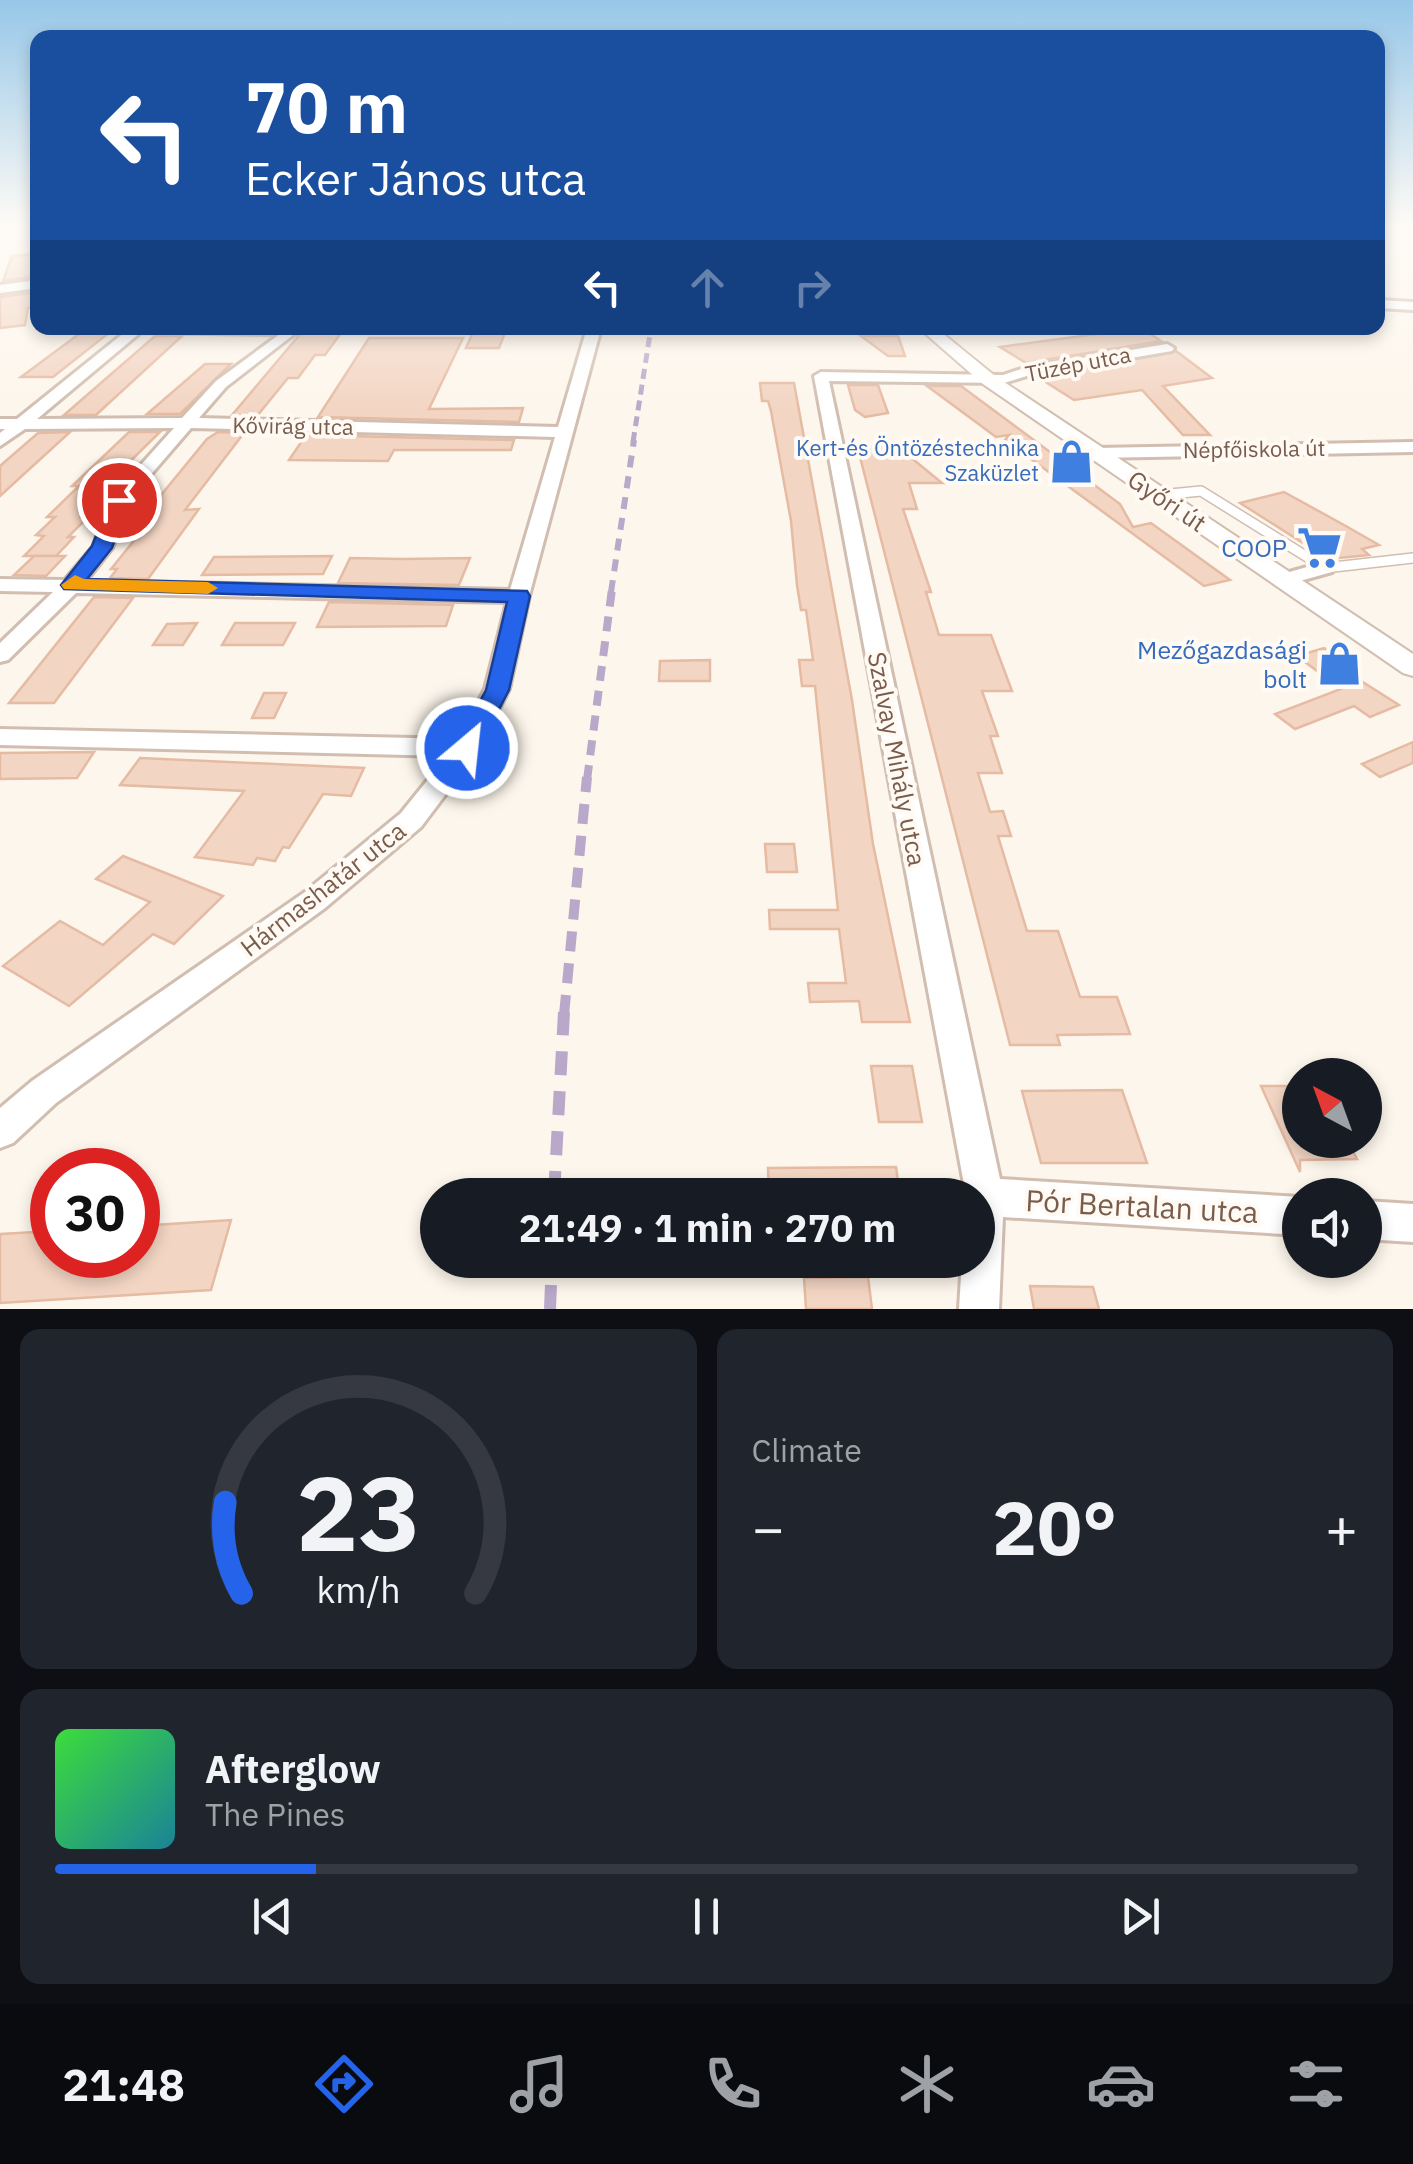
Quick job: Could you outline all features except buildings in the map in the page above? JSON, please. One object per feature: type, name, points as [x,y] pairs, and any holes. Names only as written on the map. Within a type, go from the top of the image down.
[{"type":"street","points":[[1385,304],[1413,306]]},
{"type":"street","points":[[0,441],[129,335]]},
{"type":"street","points":[[0,656],[72,585],[102,548],[119,500],[221,384],[286,335]]},
{"type":"street","name":"Hármashatár utca","points":[[0,1131],[44,1092],[314,900],[411,820],[467,748],[498,690],[519,596],[592,335]]},
{"type":"street","name":"Győri út","points":[[935,335],[989,380],[1413,667]]},
{"type":"street","name":"Tüzép utca","points":[[989,380],[1166,348]]},
{"type":"street","name":"Szalvay Mihály utca","points":[[980,1178],[821,376],[989,380]]},
{"type":"street","name":"Kővirág utca","points":[[0,424],[565,432]]},
{"type":"street","name":"Népfőiskola út","points":[[1096,453],[1413,447]]},
{"type":"street","points":[[1282,580],[1324,568]]},
{"type":"street","points":[[0,585],[519,596]]},
{"type":"street","points":[[0,736],[467,748]]},
{"type":"street","name":"Pór Bertalan utca","points":[[995,1198],[1282,1215]]},
{"type":"street","points":[[1382,1221],[1413,1223]]},
{"type":"street","name":"Szalvay Mihály utca","points":[[979,1309],[980,1278]]},
{"type":"lane","points":[[1158,495],[1201,491],[1324,568],[1413,558]]},
{"type":"railway","points":[[633,442],[650,335]]},
{"type":"railway","points":[[611,592],[634,440]]},
{"type":"railway","points":[[587,780],[612,589]]},
{"type":"railway","points":[[564,1015],[587,777]]},
{"type":"railway","points":[[555,1178],[564,1012]]},
{"type":"railway","points":[[550,1309],[551,1278]]},
{"type":"slow traffic","points":[[75,581],[72,585],[208,588]]},
{"type":"place","name":"Kert-és Öntözéstechnika Szaküzlet","points":[[1072,461]]},
{"type":"place","name":"COOP","points":[[1320,548]]},
{"type":"place","name":"Mezőgazdasági bolt","points":[[1340,664]]},
{"type":"route","points":[[119,500],[102,548],[72,585],[519,596],[498,690],[467,748]]}]
